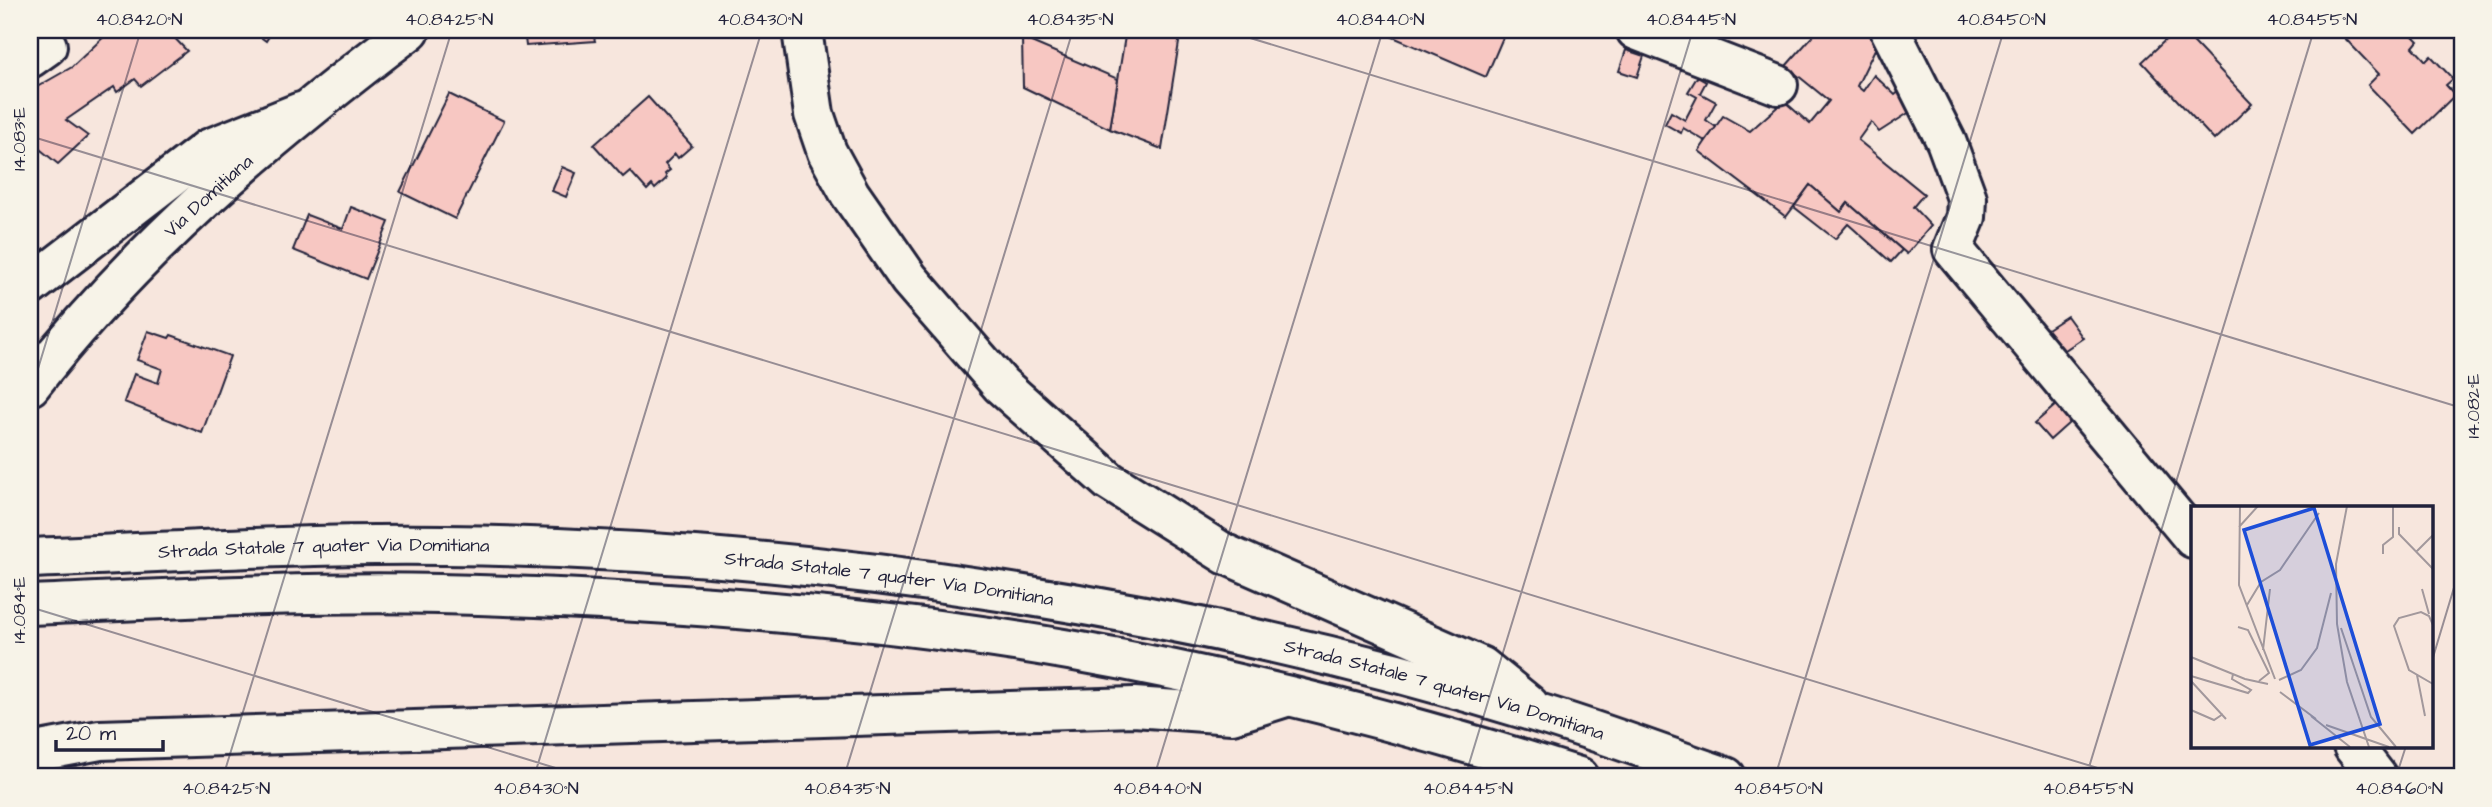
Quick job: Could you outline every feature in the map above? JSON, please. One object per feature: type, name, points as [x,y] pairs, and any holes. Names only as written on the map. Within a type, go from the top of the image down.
[{"type":"main road","name":"Via Domitiana","points":[[30,386],[124,275],[185,214],[302,112],[410,30]]},
{"type":"main road","points":[[802,30],[814,114],[827,152],[850,194],[909,279],[1001,385],[1109,481],[1174,524],[1225,554],[1277,579],[1482,667],[1539,713]]},
{"type":"main road","points":[[1636,30],[1778,86]]},
{"type":"main road","points":[[1890,30],[1946,141],[1967,198],[1966,218],[1953,249],[2191,536]]},
{"type":"main road","points":[[30,286],[208,149],[302,112]]},
{"type":"main road","name":"Strada Statale 7 quater Via Domitiana","points":[[39,558],[348,545],[450,545],[811,566],[1025,596],[1237,635],[1539,713],[1726,777]]},
{"type":"main road","points":[[40,605],[437,594],[745,610],[882,624],[1073,651],[1289,696],[1408,726],[1579,777]]},
{"type":"main road","points":[[30,753],[114,739],[1134,707],[1231,714],[1289,696]]},
{"type":"main road","points":[[2355,748],[2377,777]]},
{"type":"building","points":[[111,30],[167,30],[187,51],[141,86],[135,79],[117,92],[114,87],[66,120],[88,136],[58,164],[30,141],[30,91],[72,67]]},
{"type":"building","points":[[251,30],[273,30],[266,41]]},
{"type":"building","points":[[524,30],[592,30],[595,41],[526,46]]},
{"type":"building","points":[[1126,30],[1181,30],[1162,149],[1110,129]]},
{"type":"building","points":[[1388,30],[1492,30],[1504,35],[1486,77],[1386,34]]},
{"type":"building","points":[[1818,30],[1868,30],[1879,41],[1857,86],[1863,91],[1874,75],[1895,95],[1901,90],[1913,110],[1879,132],[1871,122],[1858,140],[1924,194],[1913,207],[1931,226],[1907,254],[1848,203],[1841,212],[1810,185],[1786,217],[1699,151],[1723,116],[1750,131],[1784,101],[1810,124],[1829,101],[1786,66]]},
{"type":"building","points":[[2176,30],[2182,30],[2252,104],[2214,140],[2142,62]]},
{"type":"building","points":[[2337,30],[2407,30],[2418,41],[2413,47],[2426,61],[2431,56],[2453,79],[2446,85],[2455,95],[2415,134],[2368,85],[2379,74]]},
{"type":"building","points":[[1022,38],[1118,79],[1110,129],[1023,87]]},
{"type":"building","points":[[1626,50],[1644,56],[1637,77],[1619,71]]},
{"type":"building","points":[[1697,77],[1706,82],[1700,93],[1716,102],[1706,120],[1716,127],[1705,141],[1683,128],[1681,133],[1665,124],[1671,112],[1685,120],[1697,97],[1688,92]]},
{"type":"building","points":[[449,94],[504,121],[455,219],[400,192]]},
{"type":"building","points":[[648,97],[692,146],[678,158],[675,154],[665,164],[670,170],[665,174],[667,178],[655,189],[652,185],[647,190],[630,171],[623,177],[594,145]]},
{"type":"building","points":[[562,167],[576,173],[566,197],[552,191]]},
{"type":"building","points":[[1810,185],[1841,212],[1848,203],[1902,250],[1891,262],[1848,224],[1835,239],[1794,207]]},
{"type":"building","points":[[351,207],[389,222],[366,279],[293,250],[307,215],[343,229]]},
{"type":"building","points":[[2067,316],[2083,338],[2059,354],[2044,331]]},
{"type":"building","points":[[148,331],[169,338],[171,335],[230,356],[202,433],[124,402],[134,374],[158,383],[162,369],[137,360]]},
{"type":"building","points":[[2064,398],[2078,415],[2050,440],[2035,423]]}]
